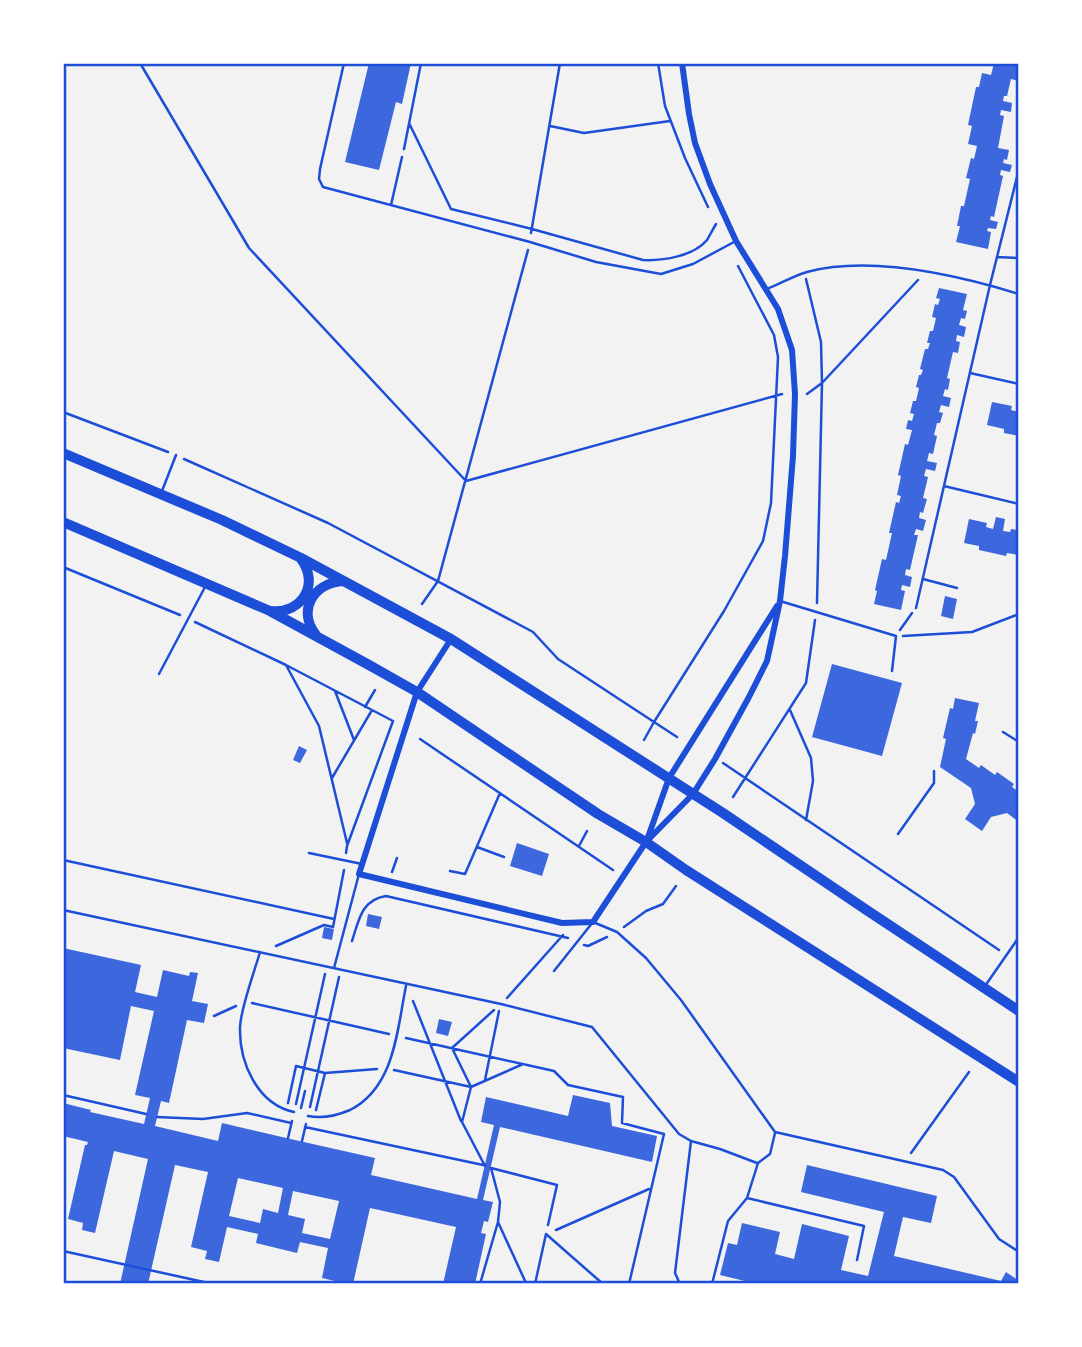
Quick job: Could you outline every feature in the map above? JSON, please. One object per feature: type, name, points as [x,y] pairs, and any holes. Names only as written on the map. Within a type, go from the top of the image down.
[{"type":"main road","points":[[63,453],[222,520],[301,558],[451,639],[694,794],[1019,1011]]},
{"type":"main road","points":[[63,522],[270,611],[417,692],[598,814],[646,842],[1019,1082]]},
{"type":"main road","points":[[270,611],[285,611],[303,598],[309,577],[301,558]]},
{"type":"main road","points":[[316,636],[309,624],[310,602],[326,584],[342,580]]},
{"type":"street","points":[[451,639],[417,692],[359,874],[562,923],[593,922],[646,842],[694,794],[722,747],[767,662],[780,601],[793,456],[792,349],[778,309],[737,241],[710,184],[695,143],[682,63]]},
{"type":"street","points":[[646,842],[669,778],[780,601]]},
{"type":"lane","points":[[344,63],[318,179],[323,187],[596,262],[661,274],[692,264],[737,241]]},
{"type":"lane","points":[[391,205],[402,157]]},
{"type":"lane","points":[[916,608],[1019,169]]},
{"type":"lane","points":[[997,257],[1019,258]]},
{"type":"lane","points":[[766,290],[805,272],[871,265],[925,272],[990,285],[1019,294]]},
{"type":"lane","points":[[970,373],[1019,384]]},
{"type":"lane","points":[[161,494],[176,455]]},
{"type":"lane","points":[[944,486],[1019,503]]},
{"type":"lane","points":[[922,579],[957,588]]},
{"type":"lane","points":[[159,674],[207,583]]},
{"type":"lane","points":[[780,601],[896,636],[892,671]]},
{"type":"lane","points":[[1003,732],[1019,742]]},
{"type":"lane","points":[[309,853],[362,864]]},
{"type":"lane","points":[[334,968],[359,874]]},
{"type":"lane","points":[[63,910],[501,1004],[592,1027],[679,1134],[691,1141],[758,1163]]},
{"type":"lane","points":[[554,971],[593,922],[617,932],[646,958],[681,1000],[775,1132],[943,1170],[954,1177],[999,1239],[1019,1252]]},
{"type":"lane","points":[[984,988],[1018,940]]},
{"type":"lane","points":[[260,953],[240,1025],[242,1052],[252,1079],[267,1100],[286,1111],[294,1112]]},
{"type":"lane","points":[[308,1116],[337,1116],[357,1106],[375,1090],[388,1069],[407,984]]},
{"type":"lane","points":[[712,1284],[728,1221],[747,1198],[758,1163],[770,1154],[775,1132]]},
{"type":"lane","points":[[680,1284],[675,1273],[691,1141]]},
{"type":"lane","points":[[747,1198],[864,1226],[857,1260]]},
{"type":"lane","points":[[535,1284],[546,1234],[603,1284]]},
{"type":"lane","points":[[63,1251],[213,1284]]},
{"type":"path","points":[[140,63],[249,248],[466,481]]},
{"type":"path","points":[[402,157],[421,63]]},
{"type":"path","points":[[422,604],[438,581],[530,242],[561,63]]},
{"type":"path","points":[[658,63],[670,121],[710,213]]},
{"type":"path","points":[[550,126],[584,133],[670,121]]},
{"type":"path","points":[[409,123],[451,209],[643,261],[660,261],[683,255],[706,242],[716,224],[774,335],[778,357],[771,503],[763,541],[724,611],[644,740]]},
{"type":"path","points":[[733,797],[806,683],[817,612],[821,342],[805,272]]},
{"type":"path","points":[[807,394],[822,383],[925,272]]},
{"type":"path","points":[[466,481],[782,394]]},
{"type":"path","points":[[63,412],[176,455],[328,523],[438,581],[533,632],[558,659],[677,737]]},
{"type":"path","points":[[63,567],[188,619],[286,665],[393,722]]},
{"type":"path","points":[[896,636],[916,608]]},
{"type":"path","points":[[896,636],[972,632],[1019,614]]},
{"type":"path","points":[[286,665],[319,726],[347,846]]},
{"type":"path","points":[[365,707],[374,690]]},
{"type":"path","points":[[335,691],[354,740]]},
{"type":"path","points":[[790,709],[810,758],[813,780],[806,820]]},
{"type":"path","points":[[331,778],[372,710]]},
{"type":"path","points":[[420,739],[613,870]]},
{"type":"path","points":[[721,762],[1006,954]]},
{"type":"path","points":[[898,834],[934,783],[934,771]]},
{"type":"path","points":[[450,870],[465,874],[500,793]]},
{"type":"path","points":[[579,846],[587,831]]},
{"type":"path","points":[[477,847],[504,857]]},
{"type":"path","points":[[63,860],[334,919]]},
{"type":"path","points":[[350,945],[364,908],[375,898],[386,896],[563,935],[588,946],[617,932],[646,911],[663,904],[676,886]]},
{"type":"path","points":[[452,1048],[501,1004],[563,935]]},
{"type":"path","points":[[327,967],[299,1089],[305,1091],[313,1092],[341,970]]},
{"type":"path","points":[[305,1127],[485,1166],[462,1122],[407,984]]},
{"type":"path","points":[[214,1016],[246,1002],[554,1071],[568,1085],[622,1097],[622,1123],[664,1134],[629,1284]]},
{"type":"path","points":[[485,1081],[501,1004]]},
{"type":"path","points":[[452,1048],[471,1087],[462,1122]]},
{"type":"path","points":[[286,1111],[296,1066],[325,1073],[388,1069],[471,1087],[523,1064]]},
{"type":"path","points":[[905,1162],[969,1072]]},
{"type":"path","points":[[315,1117],[325,1073]]},
{"type":"path","points":[[300,1114],[305,1091]]},
{"type":"path","points":[[63,1095],[146,1114]]},
{"type":"path","points":[[157,1117],[203,1119],[247,1114],[291,1123]]},
{"type":"path","points":[[480,1284],[498,1223],[500,1202],[491,1168],[557,1185],[546,1234]]},
{"type":"path","points":[[546,1234],[651,1189]]},
{"type":"path","points":[[498,1223],[526,1284]]},
{"type":"building","points":[[369,63],[411,63],[402,104],[396,102],[379,170],[345,162]]},
{"type":"building","points":[[994,63],[1019,63],[1019,81],[1011,79],[1007,96],[1004,96],[1003,101],[1012,103],[1011,112],[1001,110],[1000,115],[1004,116],[998,148],[1009,150],[1007,160],[1004,159],[1003,163],[1012,165],[1010,172],[1001,170],[1000,175],[1003,176],[994,217],[991,216],[990,220],[998,222],[996,229],[988,228],[987,231],[991,232],[988,249],[956,242],[961,206],[964,206],[970,179],[966,178],[977,146],[968,144],[972,126],[968,125],[976,87],[979,87],[982,73],[991,75]]},
{"type":"building","points":[[939,288],[967,294],[963,310],[967,311],[965,319],[961,318],[959,325],[966,327],[964,337],[957,335],[956,341],[960,342],[958,353],[953,352],[947,378],[950,379],[948,390],[945,389],[943,396],[951,398],[949,407],[941,405],[939,412],[943,413],[934,435],[937,436],[933,454],[929,453],[927,461],[937,463],[935,471],[926,469],[924,476],[928,477],[923,498],[927,499],[919,518],[926,520],[923,531],[916,529],[914,535],[918,535],[910,570],[906,569],[905,575],[912,577],[910,587],[902,585],[901,590],[905,591],[901,610],[874,604],[875,590],[882,559],[886,560],[896,502],[899,503],[901,496],[897,495],[901,476],[898,475],[905,444],[908,445],[912,430],[906,429],[908,420],[912,421],[914,414],[910,413],[913,401],[916,401],[919,388],[916,387],[923,370],[920,369],[925,349],[928,349],[930,343],[927,343],[930,331],[933,331],[936,318],[932,317],[935,304],[938,305],[940,299],[936,298]]},
{"type":"building","points":[[992,402],[1012,406],[1011,410],[1019,412],[1019,436],[987,425]]},
{"type":"building","points":[[996,517],[1005,519],[1003,531],[1019,530],[1019,555],[1007,553],[1006,556],[979,550],[979,546],[964,543],[969,519],[987,523],[986,527],[993,529]]},
{"type":"building","points":[[945,596],[957,599],[953,619],[941,616]]},
{"type":"building","points":[[832,664],[902,683],[882,756],[812,737]]},
{"type":"building","points":[[955,698],[979,703],[975,734],[973,733],[966,759],[995,775],[997,772],[1014,784],[1012,787],[1019,792],[1019,822],[1007,813],[991,817],[982,831],[965,819],[975,804],[971,788],[940,767],[946,739],[943,738]]},
{"type":"building","points":[[299,746],[307,750],[300,763],[293,760]]},
{"type":"building","points":[[517,843],[549,854],[542,876],[510,866]]},
{"type":"building","points":[[368,914],[382,917],[379,929],[366,926]]},
{"type":"building","points":[[324,927],[334,929],[332,940],[322,938]]},
{"type":"building","points":[[63,948],[141,965],[135,992],[157,997],[163,970],[189,976],[190,972],[198,973],[192,1001],[208,1004],[204,1023],[187,1020],[169,1103],[161,1101],[155,1126],[218,1141],[222,1123],[375,1158],[371,1175],[477,1199],[494,1125],[481,1122],[486,1097],[568,1116],[573,1095],[610,1103],[612,1126],[657,1136],[652,1162],[500,1127],[483,1200],[493,1202],[488,1222],[484,1221],[481,1233],[486,1234],[475,1284],[443,1284],[456,1227],[370,1208],[353,1284],[338,1284],[339,1282],[322,1278],[328,1248],[300,1242],[297,1253],[256,1243],[258,1234],[227,1227],[219,1262],[205,1259],[207,1251],[191,1247],[208,1172],[175,1165],[148,1284],[120,1284],[148,1159],[114,1151],[95,1233],[82,1230],[83,1223],[68,1219],[85,1145],[88,1142],[63,1136],[63,1103],[144,1124],[150,1098],[135,1095],[154,1011],[131,1006],[120,1060],[63,1048]],"holes":[[[238,1178],[283,1188],[278,1213],[263,1209],[260,1223],[229,1216]],[[293,1191],[339,1201],[330,1239],[302,1233],[305,1219],[288,1215]]]},
{"type":"building","points":[[439,1019],[452,1022],[448,1036],[436,1033]]},
{"type":"building","points":[[807,1165],[937,1196],[931,1223],[903,1217],[894,1256],[1001,1281],[1006,1272],[1019,1281],[1019,1284],[757,1284],[720,1275],[728,1243],[737,1245],[742,1223],[780,1232],[775,1254],[794,1259],[802,1224],[849,1236],[841,1270],[868,1276],[884,1212],[801,1192]]}]
